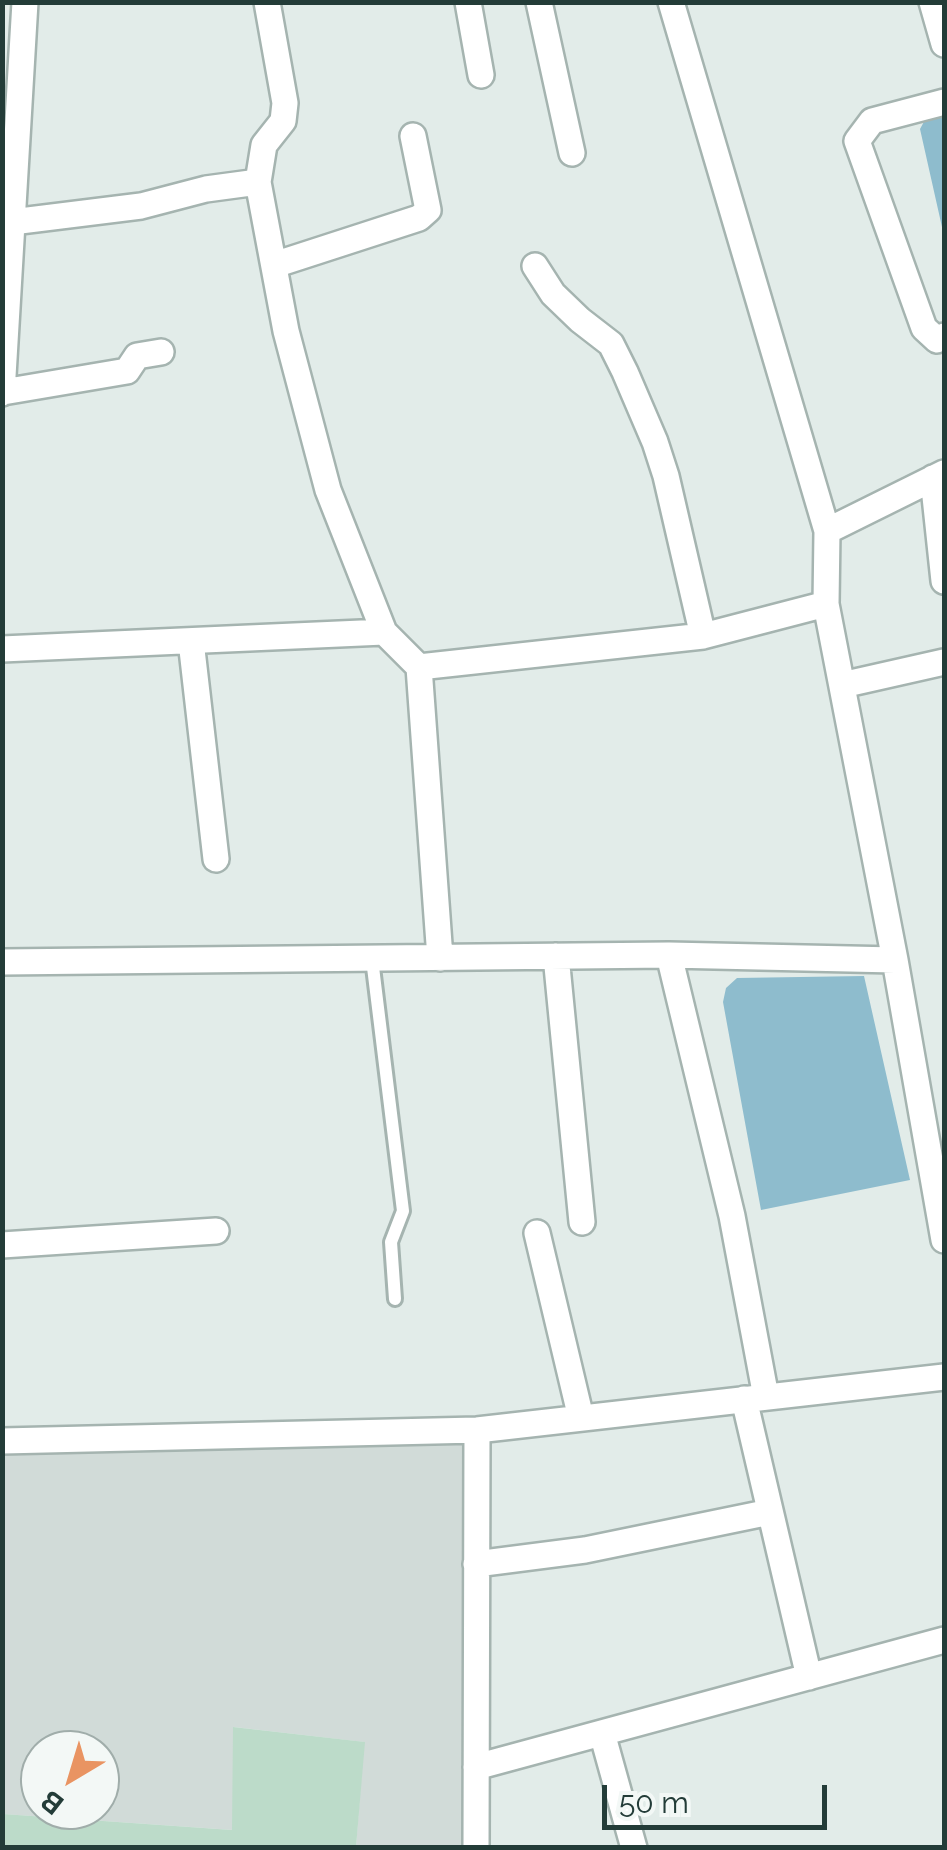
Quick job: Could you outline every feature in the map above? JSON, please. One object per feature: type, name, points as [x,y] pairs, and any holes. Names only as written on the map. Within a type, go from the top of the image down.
[{"type":"street","points":[[25,2],[2,393],[127,371],[137,356],[162,352]]},
{"type":"street","points":[[268,2],[285,104],[283,121],[264,145],[258,182],[286,331],[328,490],[384,632],[419,668],[440,958]]},
{"type":"street","points":[[468,2],[482,75]]},
{"type":"street","points":[[539,2],[572,153]]},
{"type":"street","points":[[671,2],[827,531],[826,604],[938,1174],[944,1240]]},
{"type":"street","points":[[932,2],[944,44]]},
{"type":"street","points":[[944,102],[872,121],[856,141],[924,328],[937,340],[944,336]]},
{"type":"street","points":[[274,264],[419,218],[428,210],[413,136]]},
{"type":"street","points":[[12,222],[141,206],[206,189],[258,182]]},
{"type":"street","points":[[536,266],[553,294],[611,344],[625,372],[666,476],[703,636]]},
{"type":"street","points":[[827,531],[939,476],[944,581]]},
{"type":"street","points":[[419,668],[703,636],[826,604]]},
{"type":"street","points":[[2,650],[384,632]]},
{"type":"street","points":[[191,641],[216,859]]},
{"type":"street","points":[[842,685],[944,662]]},
{"type":"street","points":[[2,962],[556,956],[895,960]]},
{"type":"street","points":[[556,956],[582,1222]]},
{"type":"street","points":[[669,956],[732,1216],[770,1512],[809,1677]]},
{"type":"street","points":[[2,1245],[216,1232]]},
{"type":"street","points":[[537,1234],[581,1418]]},
{"type":"street","points":[[2,1441],[477,1430],[944,1377]]},
{"type":"street","points":[[476,1848],[477,1430]]},
{"type":"street","points":[[476,1564],[585,1550],[770,1512]]},
{"type":"street","points":[[476,1766],[944,1640]]},
{"type":"street","points":[[602,1733],[634,1848]]},
{"type":"lane","points":[[372,959],[403,1212],[390,1242],[395,1299]]},
{"type":"shaded area","points":[[477,1430],[475,1847],[356,1847],[364,1742],[234,1727],[233,1830],[120,1822],[120,1730],[20,1730],[20,1815],[3,1814],[2,1441]]},
{"type":"green space","points":[[233,1727],[365,1742],[356,1847],[3,1847],[3,1814],[20,1815],[20,1830],[120,1830],[120,1822],[232,1830]]},
{"type":"water","points":[[944,112],[944,236],[920,129],[926,118]]},
{"type":"water","points":[[864,976],[910,1180],[761,1210],[723,1002],[726,988],[737,978]]}]
